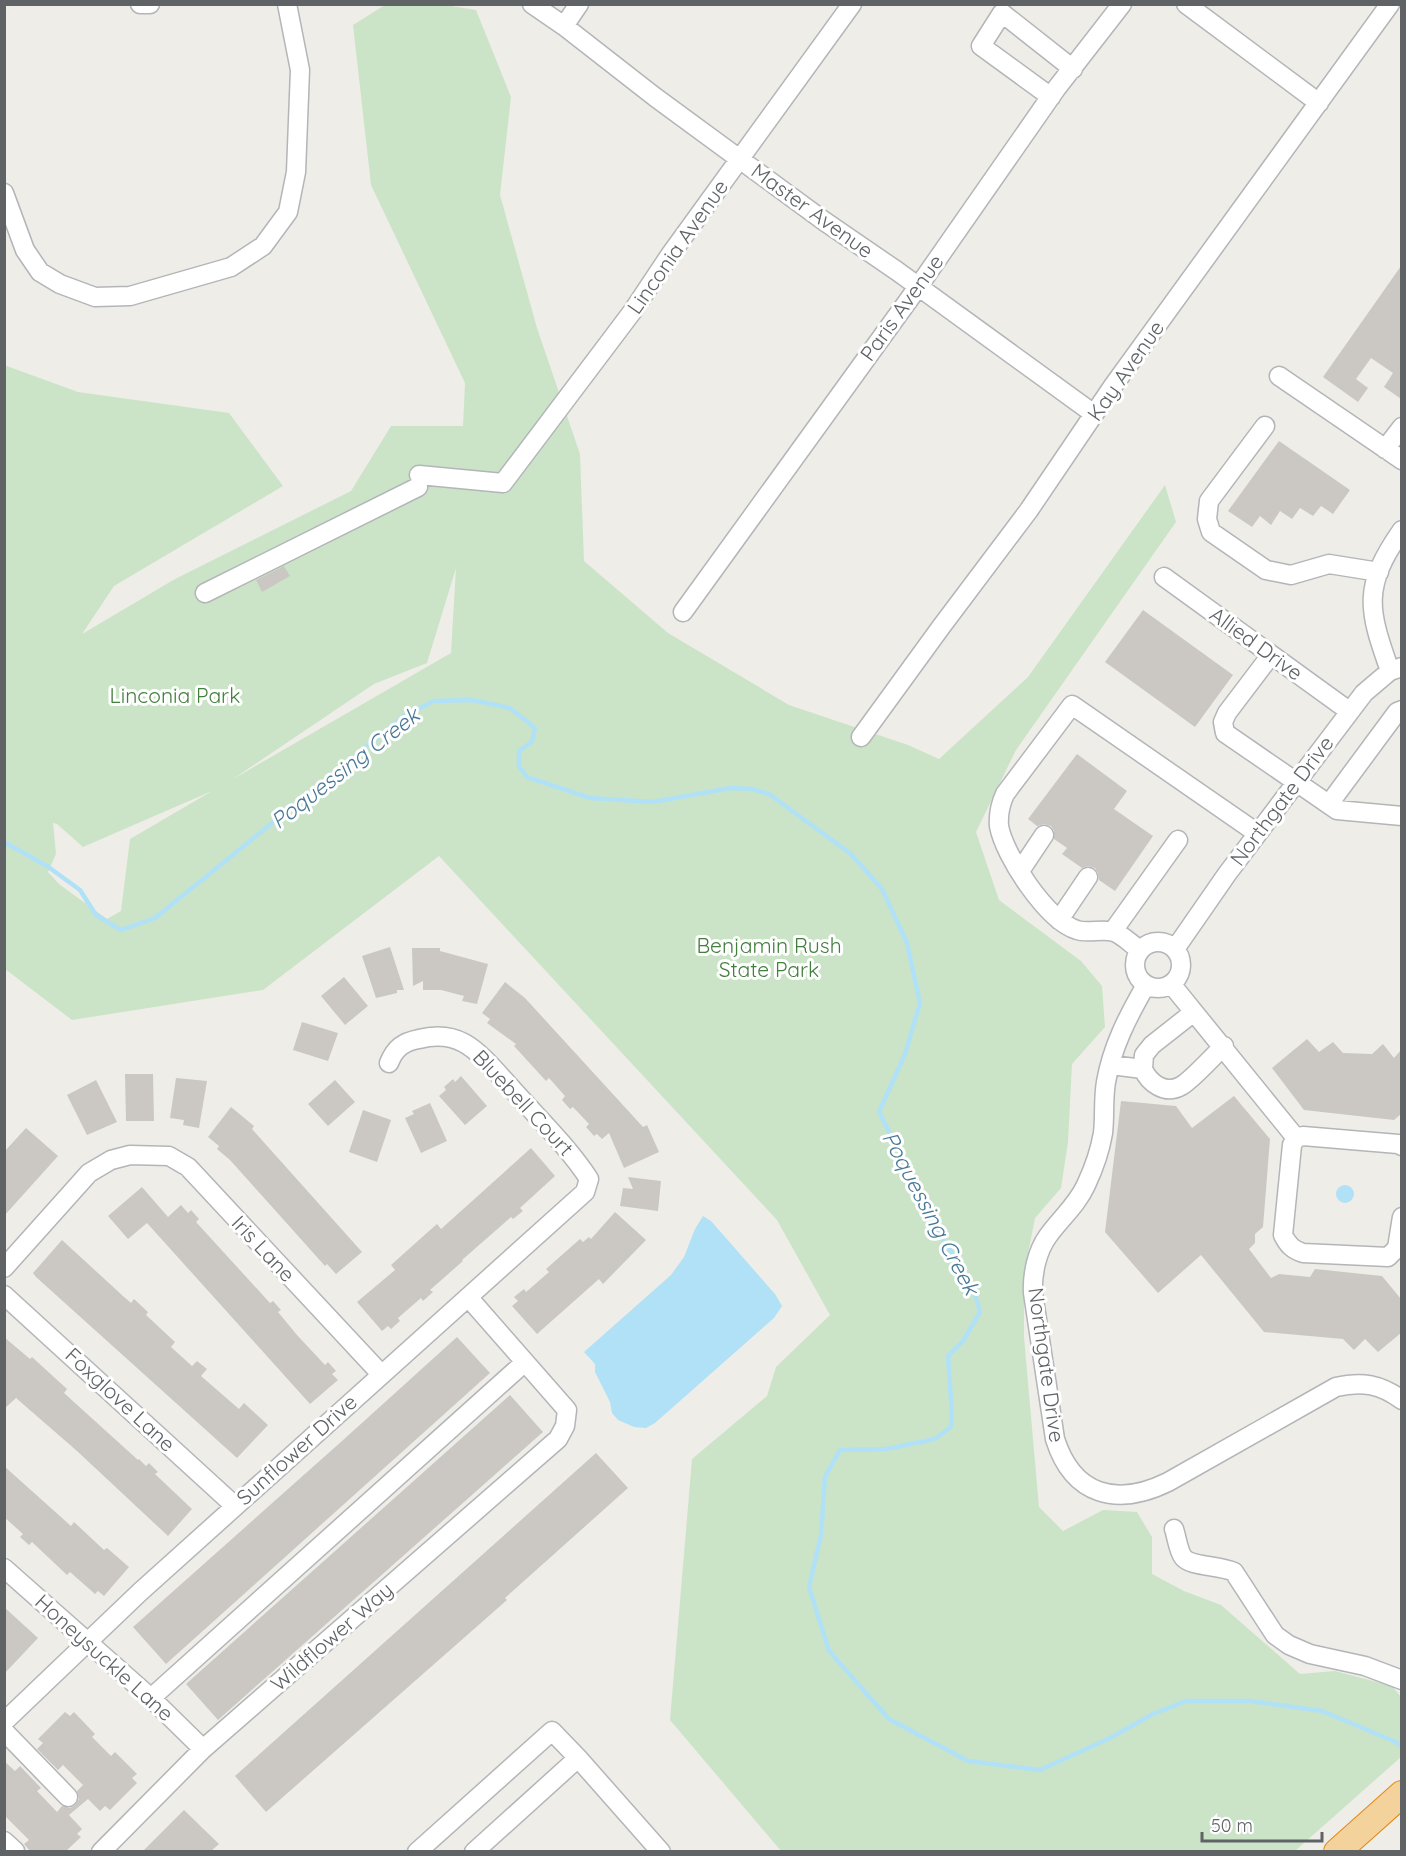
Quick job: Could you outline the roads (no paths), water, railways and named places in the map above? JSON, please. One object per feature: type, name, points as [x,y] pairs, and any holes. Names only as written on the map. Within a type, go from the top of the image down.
[{"type":"highway","points":[[1337,1851],[1399,1796]]},
{"type":"street","points":[[140,4],[150,4]]},
{"type":"street","points":[[4,193],[25,250],[40,272],[60,284],[95,297],[130,296],[231,267],[263,246],[288,212],[296,172],[300,70],[287,4]]},
{"type":"street","name":"Master Avenue","points":[[532,4],[824,221],[1094,414]]},
{"type":"street","points":[[564,26],[579,4]]},
{"type":"street","name":"Linconia Avenue","points":[[206,593],[419,481],[503,483],[566,402],[776,106],[852,4]]},
{"type":"street","name":"Paris Avenue","points":[[683,612],[918,287],[1051,97],[1122,4]]},
{"type":"street","points":[[1186,4],[1319,103]]},
{"type":"street","name":"Kay Avenue","points":[[861,737],[1029,510],[1113,386],[1390,4]]},
{"type":"street","points":[[1051,97],[981,46],[997,9],[1073,69]]},
{"type":"street","points":[[1279,376],[1401,460]]},
{"type":"street","points":[[1265,426],[1209,501],[1207,519],[1211,532],[1266,570],[1291,575],[1329,564],[1379,572]]},
{"type":"street","points":[[1385,449],[1401,427]]},
{"type":"street","points":[[1396,669],[1373,621],[1372,600],[1379,572],[1401,530]]},
{"type":"street","name":"Allied Drive","points":[[1164,577],[1349,711]]},
{"type":"street","points":[[1271,655],[1227,713],[1223,722],[1225,733],[1337,810],[1401,816]]},
{"type":"street","name":"Northgate Drive","points":[[1175,949],[1257,833],[1349,711],[1364,693],[1396,669]]},
{"type":"street","points":[[1140,951],[1113,931],[1077,931],[1059,920],[1039,902],[1008,850],[999,828],[998,810],[1005,795],[1072,705],[1257,833]]},
{"type":"street","points":[[1329,804],[1397,712],[1401,710]]},
{"type":"street","points":[[1020,871],[1044,835]]},
{"type":"street","points":[[1113,931],[1178,840]]},
{"type":"street","points":[[1059,920],[1088,877]]},
{"type":"street","points":[[1154,942],[1161,942],[1175,949],[1182,964],[1178,979],[1172,985],[1159,989],[1146,985],[1140,980],[1135,965],[1140,951],[1154,942]]},
{"type":"street","name":"Northgate Drive","points":[[1146,985],[1123,1028],[1111,1065],[1104,1101],[1103,1131],[1096,1162],[1085,1188],[1041,1247],[1033,1285],[1055,1439],[1060,1454],[1069,1469],[1084,1484],[1098,1491],[1126,1496],[1144,1493],[1168,1482],[1336,1387],[1367,1383],[1383,1388],[1401,1400]]},
{"type":"street","points":[[1172,985],[1224,1046],[1296,1138]]},
{"type":"street","points":[[1194,1012],[1152,1045],[1144,1055],[1143,1068],[1148,1080],[1168,1089],[1181,1086],[1224,1046]]},
{"type":"street","name":"Bluebell Court","points":[[389,1064],[393,1054],[404,1042],[447,1036],[466,1044],[492,1067],[578,1161],[590,1179]]},
{"type":"street","points":[[1111,1065],[1143,1068]]},
{"type":"street","points":[[1401,1146],[1303,1136],[1296,1138],[1292,1145],[1283,1235],[1288,1244],[1303,1253],[1398,1258],[1401,1217]]},
{"type":"street","name":"Iris Lane","points":[[4,1268],[89,1173],[111,1160],[130,1155],[169,1156],[188,1167],[381,1374]]},
{"type":"street","name":"Sunflower Drive","points":[[4,1722],[140,1592],[585,1192],[590,1179]]},
{"type":"street","name":"Foxglove Lane","points":[[4,1295],[235,1506]]},
{"type":"street","points":[[151,1698],[525,1362],[468,1297]]},
{"type":"street","name":"Wildflower Way","points":[[100,1851],[203,1749],[558,1439],[565,1426],[567,1410],[525,1362]]},
{"type":"street","points":[[1174,1529],[1184,1558],[1192,1564],[1224,1567],[1234,1572],[1275,1635],[1289,1645],[1310,1654],[1365,1666],[1401,1680]]},
{"type":"street","name":"Honeysuckle Lane","points":[[4,1568],[151,1698],[203,1749]]},
{"type":"street","points":[[4,1731],[68,1797]]},
{"type":"street","points":[[417,1851],[552,1731],[661,1851]]},
{"type":"street","points":[[474,1851],[578,1758]]},
{"type":"street","points":[[4,1841],[15,1851]]},
{"type":"water","points":[[1345,1185],[1351,1188],[1354,1194],[1351,1200],[1345,1203],[1339,1200],[1336,1194],[1339,1188]]},
{"type":"water","points":[[703,1216],[711,1221],[775,1294],[782,1306],[774,1318],[655,1423],[646,1428],[634,1427],[618,1420],[612,1413],[610,1402],[595,1372],[595,1364],[584,1352],[671,1275],[684,1257]]},
{"type":"waterway","name":"Poquessing Creek","points":[[4,842],[47,866],[80,890],[96,915],[121,930],[155,918],[404,716],[434,701],[472,700],[510,708],[535,728],[532,742],[519,751],[519,766],[527,777],[590,798],[653,802],[731,788],[752,789],[769,794],[851,854],[882,889],[907,943],[920,1003],[905,1054],[879,1112],[917,1187],[932,1223],[972,1284],[980,1312],[963,1341],[948,1356],[951,1427],[935,1439],[886,1449],[840,1450],[825,1477],[821,1535],[809,1587],[829,1651],[889,1719],[968,1761],[1040,1770],[1108,1739],[1153,1714],[1186,1701],[1250,1701],[1322,1711],[1396,1742],[1402,1747]]},
{"type":"park label","name":"Linconia Park","points":[[175,696]]},
{"type":"park label","name":"Benjamin Rush State Park","points":[[769,958]]}]
